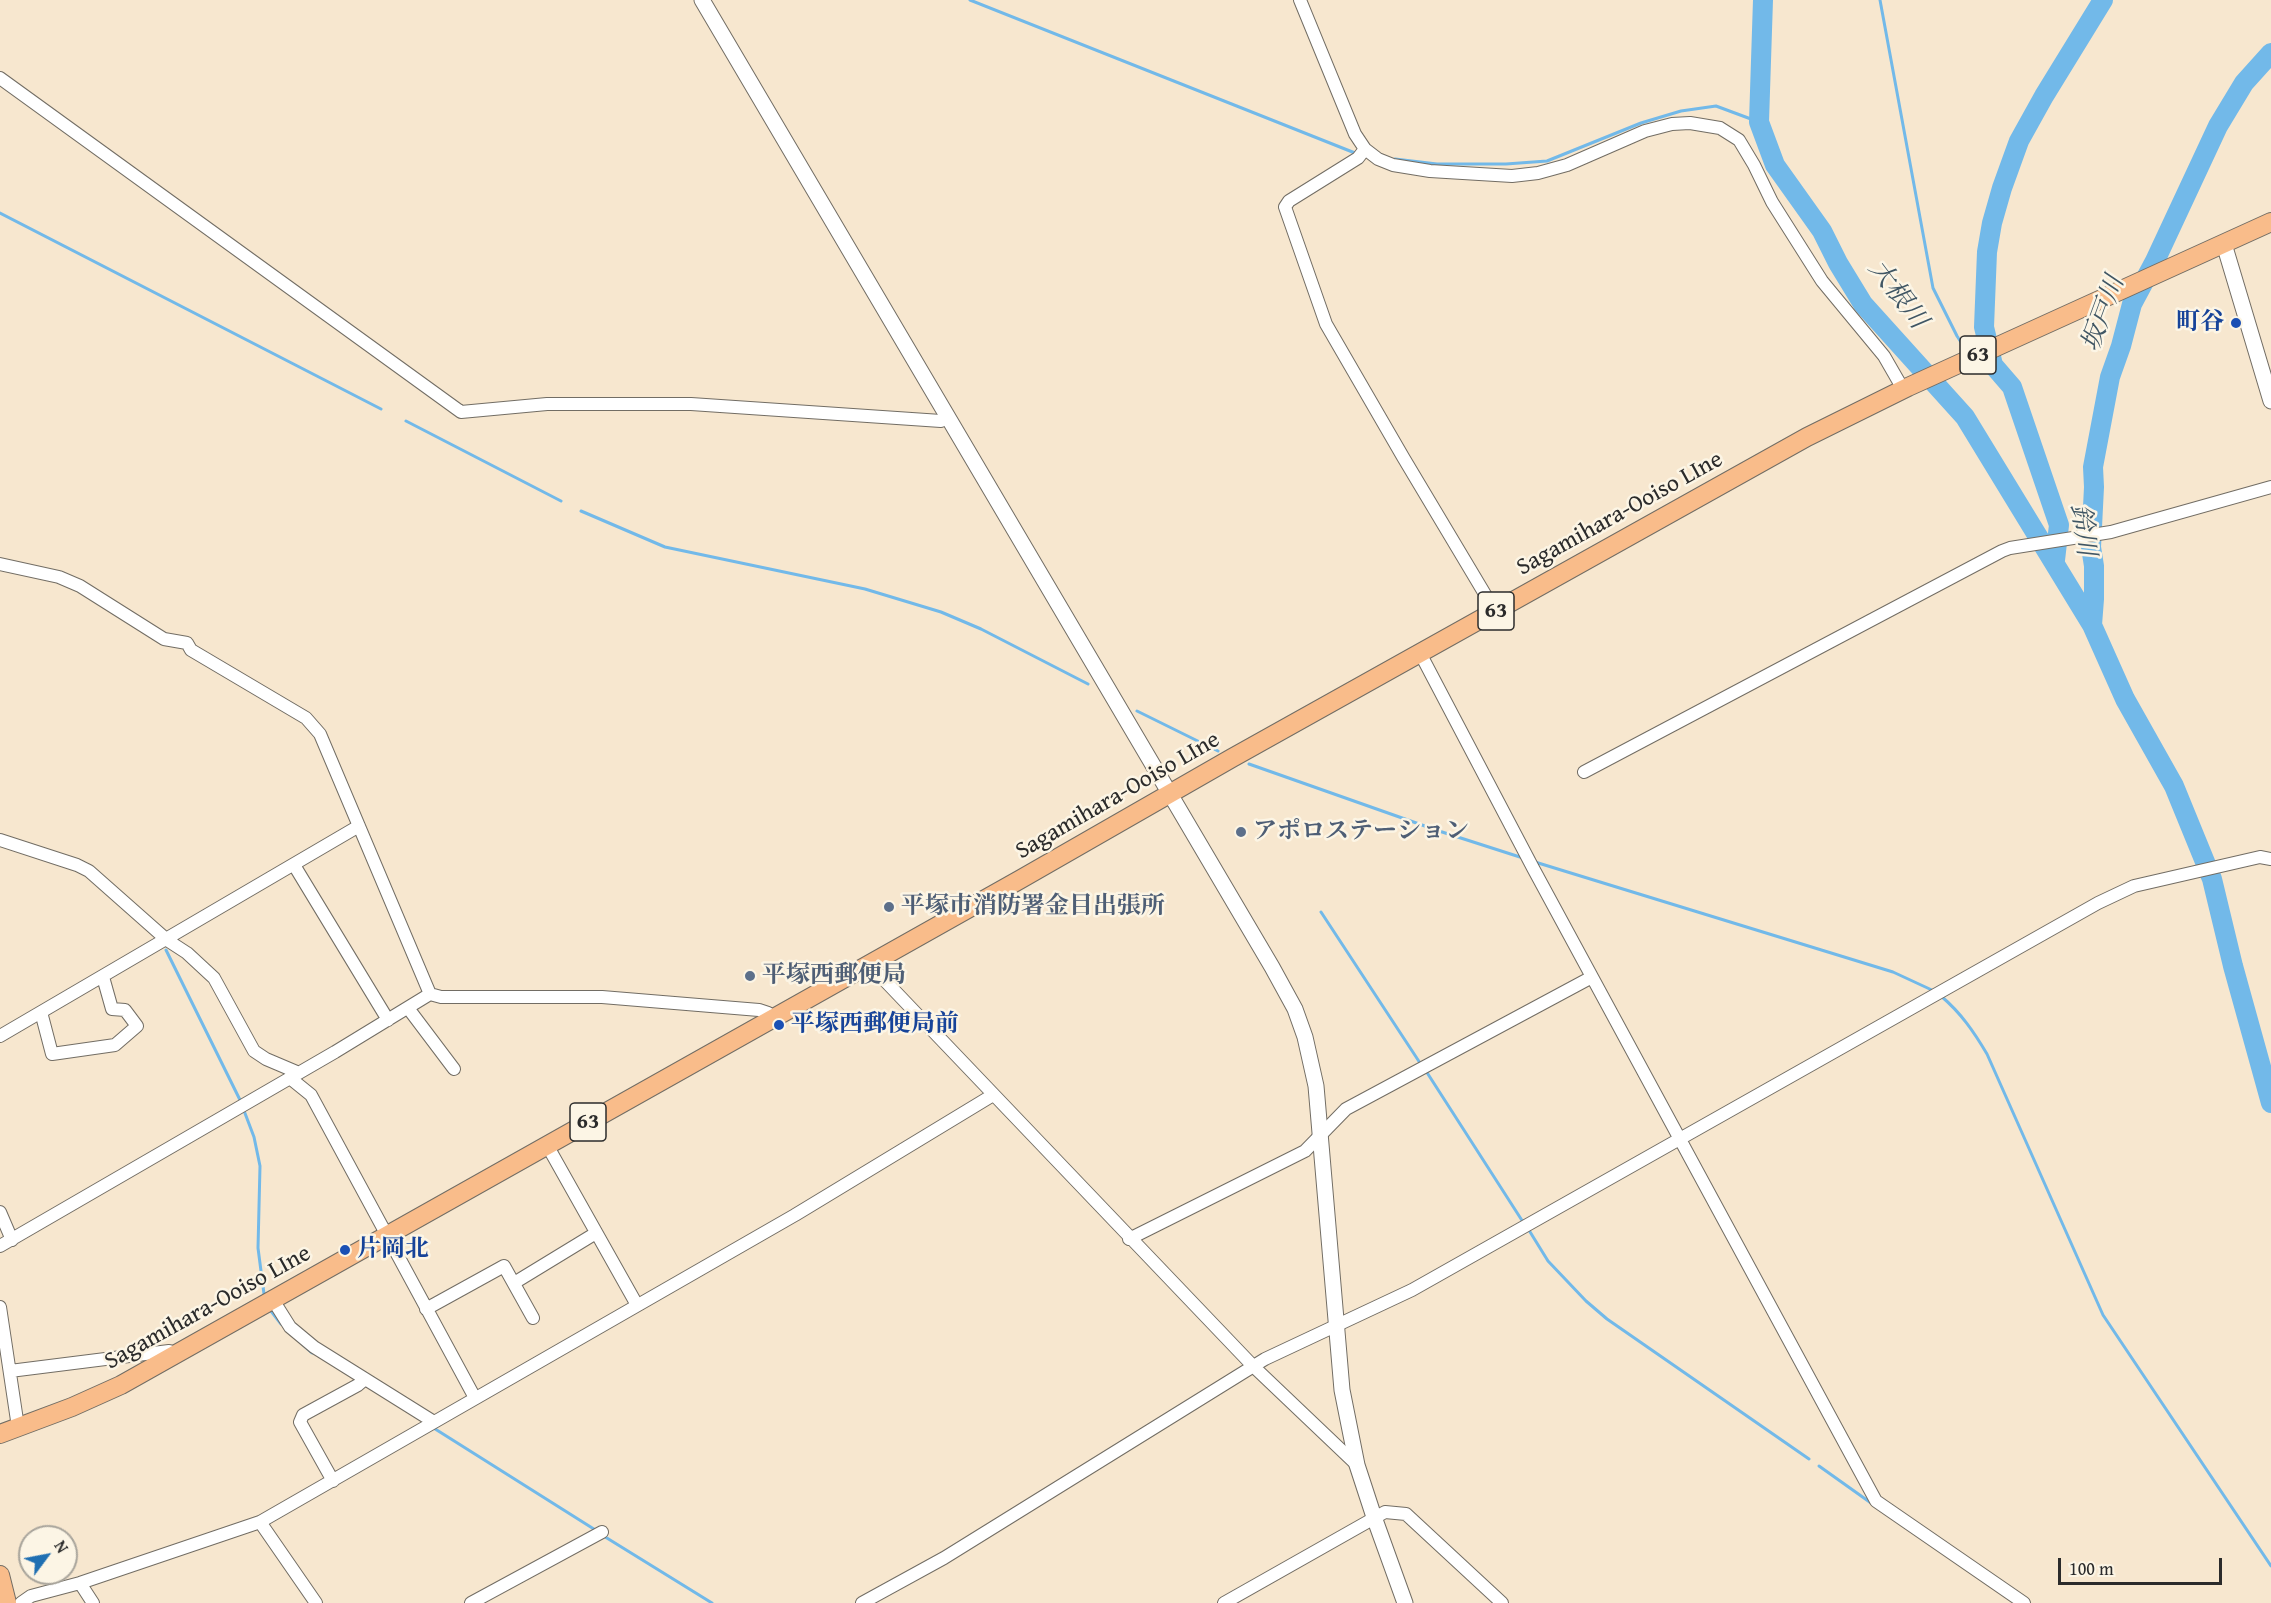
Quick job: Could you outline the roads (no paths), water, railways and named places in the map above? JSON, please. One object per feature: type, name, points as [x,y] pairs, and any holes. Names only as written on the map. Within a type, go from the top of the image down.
[{"type":"main road","name":"Sagamihara-Ooiso LIne","points":[[0,1434],[72,1407],[121,1385],[178,1354],[1169,794],[1807,437],[1906,388],[2271,222]]},
{"type":"main road","points":[[0,1575],[7,1603]]},
{"type":"street","points":[[702,0],[1295,1009],[1305,1037],[1316,1086],[1342,1390],[1357,1465],[1406,1603]]},
{"type":"street","points":[[1300,0],[1355,134],[1365,149],[1378,159],[1394,165],[1430,171],[1512,176],[1538,173],[1567,165],[1645,131],[1672,124],[1690,123],[1720,128],[1739,140],[1778,212],[1822,281],[1884,356],[1906,388]]},
{"type":"street","points":[[0,78],[461,412],[547,404],[680,404],[941,421],[948,417]]},
{"type":"street","points":[[1365,149],[1358,158],[1289,201],[1285,207],[1326,324],[1496,611]]},
{"type":"street","points":[[2224,244],[2271,401]]},
{"type":"street","points":[[1584,772],[2010,548],[2115,531],[2271,487]]},
{"type":"street","points":[[0,564],[58,577],[80,586],[164,639],[187,643],[190,650],[306,718],[320,734],[430,994]]},
{"type":"street","points":[[1420,653],[1592,977],[1876,1501],[2024,1603]]},
{"type":"street","points":[[0,1036],[359,826]]},
{"type":"street","points":[[0,840],[89,871],[166,940],[187,953],[214,978],[254,1051],[294,1076],[311,1095],[475,1398]]},
{"type":"street","points":[[862,1603],[944,1558],[1253,1366],[1412,1290],[2098,903],[2134,886],[2260,857],[2271,859]]},
{"type":"street","points":[[294,865],[388,1020]]},
{"type":"street","points":[[869,964],[1129,1239],[1253,1366],[1357,1465]]},
{"type":"street","points":[[41,1012],[52,1054],[115,1045],[137,1026],[125,1010],[112,1009],[103,976]]},
{"type":"street","points":[[1129,1239],[1305,1151],[1346,1109],[1592,977]]},
{"type":"street","points":[[0,1246],[243,1106],[430,994],[441,997],[602,997],[759,1010],[773,1017]]},
{"type":"street","points":[[408,1008],[454,1069]]},
{"type":"street","points":[[21,1603],[31,1596],[80,1583],[260,1522],[795,1215],[993,1095]]},
{"type":"street","points":[[547,1145],[637,1305]]},
{"type":"street","points":[[0,1212],[12,1240]]},
{"type":"street","points":[[514,1283],[596,1233]]},
{"type":"street","points":[[426,1309],[504,1266],[533,1318]]},
{"type":"street","points":[[273,1300],[280,1314],[314,1347],[361,1382],[429,1426]]},
{"type":"street","points":[[0,1307],[18,1427]]},
{"type":"street","points":[[10,1371],[169,1351],[178,1354]]},
{"type":"street","points":[[333,1481],[300,1422],[303,1415],[361,1382]]},
{"type":"street","points":[[1224,1603],[1385,1512],[1406,1514],[1502,1603]]},
{"type":"street","points":[[260,1522],[316,1603]]},
{"type":"street","points":[[471,1603],[599,1534]]},
{"type":"street","points":[[80,1583],[93,1603]]},
{"type":"waterway","points":[[970,0],[1355,153]]},
{"type":"waterway","name":"大根川","points":[[1763,0],[1759,122],[1775,165],[1822,231],[1863,304],[1965,417],[2092,625],[2125,699],[2174,786],[2212,879],[2233,966],[2271,1103]]},
{"type":"waterway","points":[[1880,0],[1933,288],[1968,353]]},
{"type":"waterway","name":"鈴川","points":[[2055,560],[2059,525],[2012,387],[1993,365],[1984,327],[1987,252],[2002,188],[2019,141],[2103,0]]},
{"type":"waterway","name":"坂戸川","points":[[2092,625],[2094,599],[2094,566],[2091,547],[2093,467],[2110,377],[2132,304],[2155,261],[2218,126],[2244,83],[2271,53]]},
{"type":"waterway","points":[[1395,159],[1437,164],[1506,164],[1547,161],[1641,123],[1681,111],[1716,106],[1759,122]]},
{"type":"waterway","points":[[0,213],[381,409]]},
{"type":"waterway","points":[[1977,363],[1981,367],[1993,365]]},
{"type":"waterway","points":[[406,421],[561,501]]},
{"type":"waterway","points":[[581,511],[665,547],[865,589],[941,612],[981,629],[1088,684]]},
{"type":"waterway","points":[[1137,711],[1218,751]]},
{"type":"waterway","points":[[1249,764],[1523,858]]},
{"type":"waterway","points":[[1535,862],[1893,972],[1934,991]]},
{"type":"waterway","points":[[1321,912],[1422,1066]]},
{"type":"waterway","points":[[166,950],[241,1102]]},
{"type":"waterway","points":[[1941,996],[1967,1023],[1987,1054],[2103,1315],[2271,1566]]},
{"type":"waterway","points":[[1426,1071],[1523,1222]]},
{"type":"waterway","points":[[243,1108],[254,1137],[260,1166],[258,1248],[264,1294]]},
{"type":"waterway","points":[[1527,1227],[1548,1261],[1586,1301],[1607,1319],[1809,1459]]},
{"type":"waterway","points":[[271,1311],[281,1324]]},
{"type":"waterway","points":[[301,1343],[312,1353]]},
{"type":"waterway","points":[[432,1427],[597,1531]]},
{"type":"waterway","points":[[1819,1466],[1871,1503]]},
{"type":"waterway","points":[[602,1535],[712,1603]]},
{"type":"place","name":"町谷","points":[[2236,323]]},
{"type":"place","name":"アポロステーション","points":[[1241,832]]},
{"type":"place","name":"平塚市消防署金目出張所","points":[[889,907]]},
{"type":"place","name":"平塚西郵便局","points":[[750,976]]},
{"type":"place","name":"平塚西郵便局前","points":[[779,1025]]},
{"type":"place","name":"片岡北","points":[[345,1250]]}]
